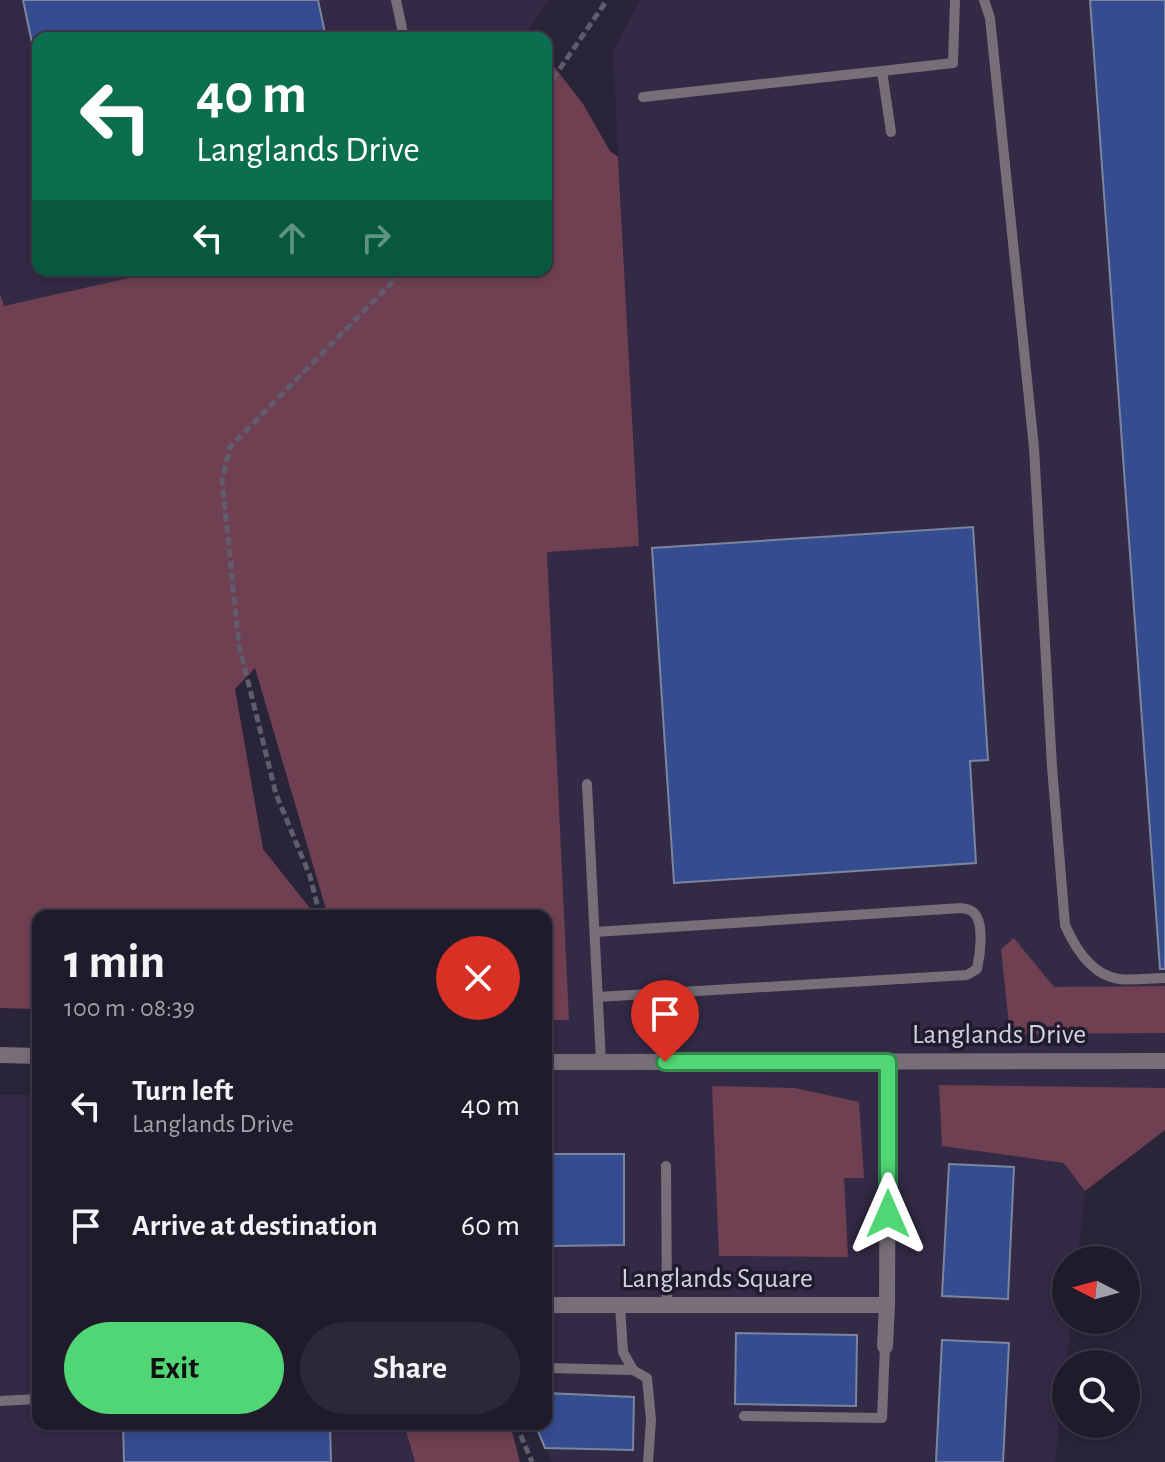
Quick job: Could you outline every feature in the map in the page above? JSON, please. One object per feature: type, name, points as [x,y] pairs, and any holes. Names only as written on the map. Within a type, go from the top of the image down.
[{"type":"street","points":[[0,1055],[32,1056]]},
{"type":"street","name":"Langlands Drive","points":[[552,1062],[1165,1061]]},
{"type":"street","points":[[885,1346],[888,1062]]},
{"type":"street","name":"Langlands Square","points":[[552,1305],[887,1305]]},
{"type":"lane","points":[[396,0],[403,32]]},
{"type":"lane","points":[[643,97],[953,63],[955,0]]},
{"type":"lane","points":[[984,0],[990,18],[1034,448],[1052,767],[1065,925],[1075,947],[1099,972],[1118,979],[1165,978]]},
{"type":"lane","points":[[882,71],[891,132]]},
{"type":"lane","points":[[587,784],[601,1062]]},
{"type":"lane","points":[[595,932],[961,908],[973,912],[979,922],[981,953],[977,969],[967,975],[598,997]]},
{"type":"lane","points":[[666,1166],[667,1305]]},
{"type":"lane","points":[[620,1305],[623,1352],[633,1370]]},
{"type":"lane","points":[[744,1416],[882,1418],[885,1346]]},
{"type":"lane","points":[[552,1368],[633,1370],[647,1378],[651,1420],[648,1462]]},
{"type":"lane","points":[[0,1401],[32,1399]]},
{"type":"path","points":[[552,80],[607,0]]},
{"type":"path","points":[[318,910],[310,876],[276,794],[239,645],[222,480],[230,447],[398,276]]},
{"type":"path","points":[[519,1430],[532,1462]]},
{"type":"shaded area","points":[[0,0],[549,0],[527,32],[32,32],[32,276],[138,276],[4,307],[0,294]]},
{"type":"shaded area","points":[[640,0],[1165,0],[1165,1130],[1085,1191],[1079,1246],[1052,1246],[1052,1334],[1069,1334],[1068,1350],[1052,1350],[1052,1438],[1058,1438],[1055,1462],[552,1462],[539,1430],[552,1430],[552,1020],[569,1020],[547,552],[639,545],[613,52]]},
{"type":"shaded area","points":[[552,64],[583,104],[610,151],[618,157],[639,546],[547,552],[569,1020],[552,1020],[552,910],[326,910],[255,668],[235,689],[263,849],[311,910],[32,910],[32,1009],[0,1008],[0,294],[4,306],[137,276],[552,276]]},
{"type":"shaded area","points":[[1014,938],[1054,987],[1165,986],[1165,1033],[1010,1034],[1001,949]]},
{"type":"shaded area","points":[[939,1085],[1165,1088],[1165,1130],[1085,1191],[1064,1163],[942,1146]]},
{"type":"shaded area","points":[[712,1086],[795,1088],[859,1102],[864,1178],[844,1178],[848,1257],[719,1256]]},
{"type":"shaded area","points":[[0,1095],[32,1095],[32,1430],[406,1430],[415,1462],[0,1462]]},
{"type":"shaded area","points":[[406,1430],[511,1430],[520,1462],[415,1462]]},
{"type":"building","points":[[23,0],[318,0],[325,32],[32,32],[32,43]]},
{"type":"building","points":[[1090,0],[1165,0],[1165,969],[1160,969]]},
{"type":"building","points":[[973,527],[988,760],[970,761],[976,863],[674,883],[652,548]]},
{"type":"building","points":[[552,1154],[624,1154],[624,1245],[552,1246]]},
{"type":"building","points":[[949,1164],[1014,1167],[1008,1299],[942,1296]]},
{"type":"building","points":[[736,1333],[857,1335],[856,1406],[735,1404]]},
{"type":"building","points":[[942,1340],[1009,1343],[1003,1462],[936,1462]]},
{"type":"building","points":[[552,1393],[634,1397],[633,1450],[545,1448],[538,1430],[552,1430]]},
{"type":"building","points":[[123,1430],[330,1430],[331,1462],[124,1462]]},
{"type":"route","points":[[665,1062],[888,1062],[888,1214]]}]
